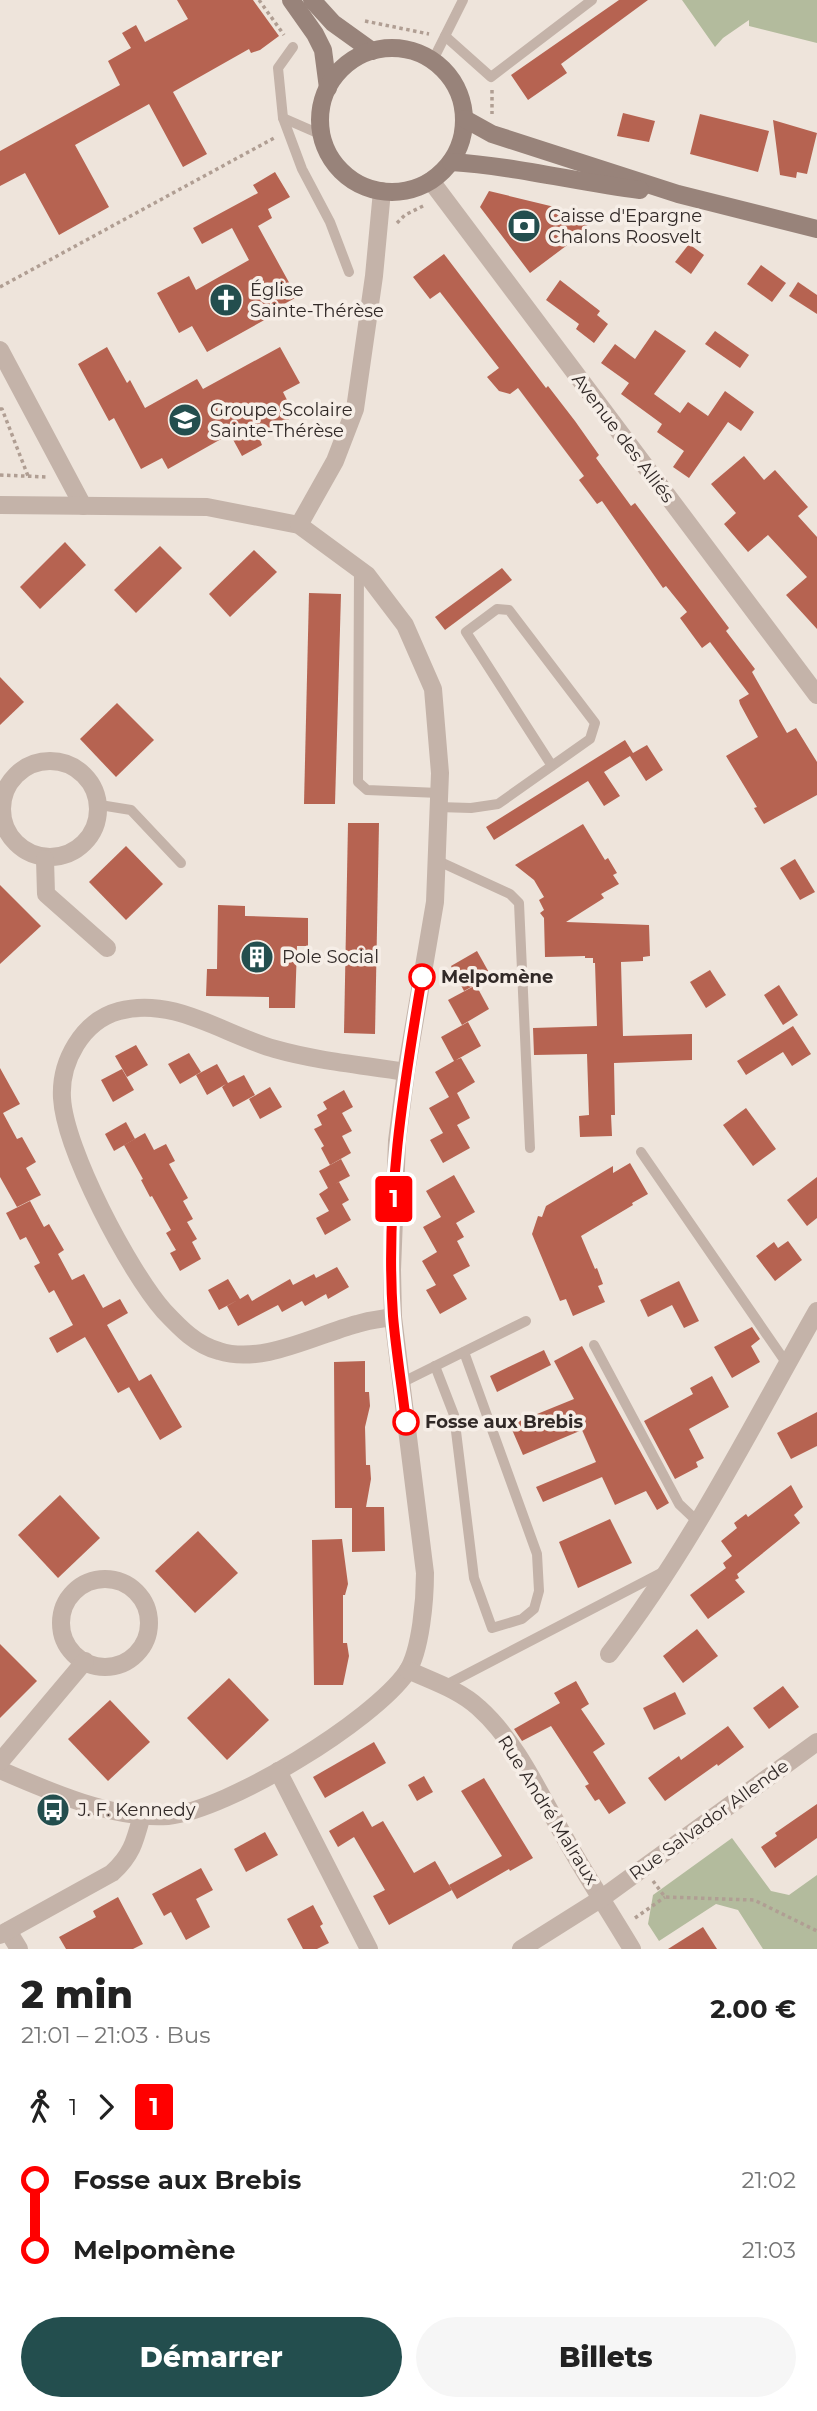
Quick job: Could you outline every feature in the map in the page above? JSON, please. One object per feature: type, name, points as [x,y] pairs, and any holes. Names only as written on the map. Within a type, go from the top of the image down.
[{"type":"main road","points":[[291,0],[323,50],[328,88]]},
{"type":"main road","points":[[312,0],[333,23],[372,51]]},
{"type":"main road","points":[[404,49],[433,61],[444,69],[459,92],[465,119],[463,134],[451,162],[431,181],[412,190],[382,191],[365,187],[343,172],[327,152],[322,135],[322,103],[328,88],[339,72],[354,59],[372,51],[404,49]]},
{"type":"main road","points":[[465,119],[492,134],[678,194],[817,229]]},
{"type":"main road","points":[[451,162],[509,167],[593,184],[678,194]]},
{"type":"street","name":"Avenue des Alliés","points":[[431,181],[817,695]]},
{"type":"street","points":[[299,526],[335,461],[355,408],[373,289],[382,191]]},
{"type":"street","points":[[0,350],[83,506]]},
{"type":"street","points":[[0,505],[207,507],[299,526],[367,575],[405,625],[433,689],[440,773],[435,902],[406,1072],[394,1175],[393,1317],[425,1573],[425,1597],[417,1643],[408,1670],[390,1692],[345,1729],[278,1771],[215,1804],[169,1815],[142,1815],[71,1798],[0,1770]]},
{"type":"street","points":[[37,761],[66,762],[89,778],[100,805],[94,833],[73,853],[45,859],[20,849],[12,839],[4,828],[0,802],[13,776],[37,761]]},
{"type":"street","points":[[45,859],[46,894],[107,948]]},
{"type":"street","points":[[393,1317],[357,1324],[251,1356],[219,1352],[199,1343],[163,1309],[126,1254],[102,1209],[68,1129],[62,1096],[63,1077],[67,1061],[84,1033],[101,1019],[117,1011],[139,1007],[161,1007],[275,1049],[406,1072]]},
{"type":"street","points":[[609,1654],[639,1616],[667,1570],[675,1562],[817,1311]]},
{"type":"street","points":[[114,1579],[129,1585],[140,1595],[149,1614],[150,1630],[141,1649],[130,1660],[109,1667],[85,1661],[74,1654],[65,1642],[61,1621],[64,1606],[80,1586],[94,1580],[114,1579]]},
{"type":"street","points":[[0,1762],[85,1661]]},
{"type":"street","name":"Rue André Malraux","points":[[408,1670],[444,1686],[479,1708],[495,1725],[518,1757],[632,1949]]},
{"type":"street","name":"Rue Salvador Allende","points":[[522,1949],[602,1898],[817,1742]]},
{"type":"street","points":[[278,1771],[369,1949]]},
{"type":"street","points":[[19,1949],[4,1933],[112,1873],[133,1849],[142,1815]]},
{"type":"lane","points":[[433,61],[463,0]]},
{"type":"lane","points":[[445,36],[491,77],[592,0]]},
{"type":"lane","points":[[293,47],[278,68],[283,118],[302,169],[330,222],[349,272]]},
{"type":"lane","points":[[283,118],[322,135]]},
{"type":"lane","points":[[359,569],[358,782],[367,790],[439,800],[471,808],[498,804],[552,766],[590,739],[595,723],[509,610],[497,609],[466,632],[552,766]]},
{"type":"lane","points":[[100,805],[131,810],[181,863]]},
{"type":"lane","points":[[436,860],[510,894],[519,903],[530,1148]]},
{"type":"lane","points":[[641,1152],[787,1364]]},
{"type":"lane","points":[[401,1382],[526,1321]]},
{"type":"lane","points":[[594,1345],[679,1504],[698,1522]]},
{"type":"lane","points":[[435,1366],[454,1415],[474,1578],[492,1628],[522,1619],[534,1609],[539,1591],[537,1554],[464,1352]]},
{"type":"lane","points":[[444,1686],[667,1570]]},
{"type":"path","points":[[259,0],[293,47]]},
{"type":"path","points":[[0,287],[288,131]]},
{"type":"path","points":[[0,409],[28,476]]},
{"type":"path","points":[[0,475],[68,478]]},
{"type":"path","points":[[643,1868],[665,1897]]},
{"type":"path","points":[[620,1929],[665,1897],[754,1900],[817,1931]]},
{"type":"green space","points":[[682,0],[817,0],[817,43],[749,26],[749,20],[715,47]]},
{"type":"green space","points":[[732,1838],[771,1891],[789,1895],[817,1875],[817,1949],[763,1949],[738,1910],[716,1904],[659,1941],[648,1924],[653,1895]]},
{"type":"building","points":[[177,0],[253,0],[279,36],[260,50],[251,53],[249,49],[173,92],[207,154],[183,167],[149,104],[75,145],[109,207],[59,235],[25,173],[0,186],[0,151],[120,85],[108,61],[131,48],[122,33],[136,25],[145,42],[188,19]]},
{"type":"building","points":[[619,0],[648,0],[561,64],[567,73],[528,100],[511,75]]},
{"type":"building","points":[[623,113],[655,121],[649,142],[617,136]]},
{"type":"building","points":[[700,114],[769,131],[758,172],[690,154]]},
{"type":"building","points":[[773,120],[817,133],[807,174],[797,172],[796,178],[780,175]]},
{"type":"building","name":"Église Sainte-Thérèse","points":[[275,172],[290,197],[268,209],[272,218],[258,226],[297,297],[284,304],[286,308],[207,352],[192,326],[179,333],[157,293],[189,276],[196,290],[249,260],[232,228],[202,244],[193,228],[258,193],[253,185]]},
{"type":"building","points":[[489,191],[589,218],[586,231],[530,273],[480,207]]},
{"type":"building","points":[[689,244],[704,255],[691,274],[675,262]]},
{"type":"building","points":[[444,254],[546,388],[548,386],[575,421],[599,455],[596,458],[631,506],[635,503],[729,628],[726,631],[755,669],[752,672],[787,733],[796,728],[817,762],[817,795],[764,824],[754,808],[757,807],[726,756],[758,737],[739,700],[749,694],[710,642],[702,648],[680,618],[687,612],[666,586],[663,588],[602,501],[597,504],[579,480],[584,476],[518,388],[510,394],[499,391],[487,377],[499,368],[440,292],[430,299],[413,277]]},
{"type":"building","points":[[761,265],[786,283],[772,302],[747,284]]},
{"type":"building","points":[[560,280],[600,311],[597,315],[608,324],[594,343],[576,329],[579,324],[546,300]]},
{"type":"building","points":[[798,282],[817,295],[817,314],[789,296]]},
{"type":"building","points":[[655,330],[686,351],[654,394],[680,413],[688,402],[708,416],[725,391],[754,412],[741,431],[728,422],[689,478],[673,467],[684,451],[657,432],[662,424],[621,394],[629,383],[601,363],[615,344],[635,359]]},
{"type":"building","points":[[715,331],[749,355],[740,368],[705,344]]},
{"type":"building","points":[[107,347],[145,408],[197,379],[203,389],[280,347],[300,383],[283,392],[295,416],[276,426],[278,431],[260,440],[262,445],[242,456],[230,434],[168,469],[162,458],[141,469],[114,418],[109,421],[78,364]]},
{"type":"building","points":[[744,456],[764,480],[775,470],[808,507],[798,516],[817,537],[817,629],[786,595],[807,577],[768,535],[748,552],[724,524],[736,513],[711,484]]},
{"type":"building","points":[[65,542],[86,565],[40,609],[20,587]]},
{"type":"building","points":[[160,546],[182,568],[136,613],[114,590]]},
{"type":"building","points":[[254,550],[277,572],[230,617],[209,594]]},
{"type":"building","points":[[502,568],[512,580],[445,630],[435,617]]},
{"type":"building","points":[[309,593],[341,594],[335,804],[304,804]]},
{"type":"building","points":[[0,677],[24,702],[0,725]]},
{"type":"building","points":[[117,703],[154,740],[116,777],[80,739]]},
{"type":"building","points":[[625,740],[633,753],[647,745],[663,770],[646,781],[630,756],[604,772],[620,796],[604,806],[588,781],[494,840],[486,827]]},
{"type":"building","points":[[348,823],[379,823],[375,1034],[344,1033]]},
{"type":"building","points":[[583,824],[605,860],[608,858],[617,873],[613,875],[619,884],[601,894],[604,898],[566,922],[649,925],[650,956],[643,957],[643,961],[621,962],[623,1036],[692,1034],[692,1060],[614,1063],[615,1115],[611,1115],[612,1136],[580,1137],[579,1116],[589,1115],[587,1054],[534,1055],[533,1028],[597,1026],[595,963],[593,958],[585,956],[545,957],[544,918],[540,913],[544,910],[539,900],[544,897],[534,880],[515,865]]},
{"type":"building","points":[[126,846],[163,884],[126,920],[89,882]]},
{"type":"building","points":[[795,859],[815,892],[800,900],[780,868]]},
{"type":"building","points":[[0,885],[41,926],[0,964]]},
{"type":"building","name":"Pole Social","points":[[218,905],[245,906],[245,916],[308,918],[308,946],[297,946],[295,1008],[269,1008],[269,997],[206,996],[207,969],[217,969]]},
{"type":"building","points":[[477,951],[491,976],[464,991],[451,966]]},
{"type":"building","points":[[710,970],[726,995],[706,1008],[690,982]]},
{"type":"building","points":[[476,985],[489,1009],[462,1025],[448,1000]]},
{"type":"building","points":[[779,985],[798,1015],[783,1025],[764,995]]},
{"type":"building","points":[[468,1022],[481,1046],[456,1060],[461,1058],[475,1082],[457,1093],[470,1118],[457,1125],[470,1148],[443,1163],[430,1140],[443,1133],[429,1108],[449,1097],[435,1072],[454,1061],[441,1037]]},
{"type":"building","points":[[793,1026],[811,1054],[792,1066],[783,1052],[746,1075],[737,1061]]},
{"type":"building","points":[[136,1045],[148,1065],[127,1077],[115,1056]]},
{"type":"building","points":[[189,1053],[201,1072],[180,1084],[168,1064]]},
{"type":"building","points":[[217,1064],[228,1083],[244,1075],[255,1095],[233,1107],[222,1087],[226,1084],[207,1095],[196,1075]]},
{"type":"building","points":[[0,1068],[20,1104],[3,1113],[17,1139],[22,1137],[36,1162],[26,1168],[41,1195],[17,1207],[0,1177]]},
{"type":"building","points":[[122,1069],[134,1090],[113,1102],[101,1080]]},
{"type":"building","points":[[270,1087],[282,1107],[260,1119],[249,1099]]},
{"type":"building","points":[[344,1090],[353,1107],[342,1113],[352,1131],[342,1136],[351,1153],[330,1165],[321,1148],[324,1146],[314,1129],[322,1125],[317,1115],[327,1109],[323,1102]]},
{"type":"building","points":[[746,1108],[776,1149],[753,1166],[723,1125]]},
{"type":"building","points":[[126,1122],[135,1139],[114,1151],[105,1134]]},
{"type":"building","points":[[145,1133],[154,1150],[166,1144],[175,1161],[169,1164],[188,1198],[183,1201],[193,1219],[187,1222],[197,1239],[192,1242],[201,1259],[180,1271],[170,1253],[176,1250],[166,1233],[171,1230],[152,1196],[150,1197],[124,1145]]},
{"type":"building","points":[[341,1159],[350,1176],[335,1184],[339,1182],[349,1200],[342,1204],[351,1220],[325,1235],[316,1218],[329,1211],[319,1194],[328,1188],[319,1171]]},
{"type":"building","points":[[630,1163],[648,1194],[581,1236],[603,1284],[598,1286],[605,1302],[573,1316],[566,1299],[560,1301],[532,1234],[538,1216],[542,1217],[546,1206],[613,1166],[613,1173]]},
{"type":"building","points":[[454,1175],[475,1212],[456,1223],[464,1237],[457,1241],[470,1266],[453,1275],[467,1299],[440,1314],[426,1290],[436,1285],[422,1261],[437,1252],[423,1227],[441,1217],[426,1191]]},
{"type":"building","points":[[817,1177],[817,1218],[807,1226],[787,1200]]},
{"type":"building","points":[[30,1201],[44,1227],[49,1224],[64,1250],[58,1254],[72,1280],[84,1274],[103,1308],[120,1299],[128,1313],[107,1325],[139,1381],[151,1374],[182,1427],[160,1440],[129,1387],[118,1393],[85,1337],[57,1353],[49,1338],[73,1325],[54,1290],[49,1293],[34,1266],[40,1263],[26,1237],[20,1240],[6,1213]]},
{"type":"building","points":[[788,1241],[802,1260],[775,1281],[756,1256],[774,1242],[778,1248]]},
{"type":"building","points":[[337,1267],[349,1287],[328,1299],[326,1294],[305,1306],[302,1301],[282,1312],[278,1305],[238,1326],[227,1306],[238,1300],[219,1310],[208,1290],[228,1279],[240,1299],[248,1294],[252,1301],[290,1279],[293,1285],[314,1274],[316,1278]]},
{"type":"building","points":[[679,1281],[699,1321],[684,1328],[672,1305],[648,1317],[640,1300]]},
{"type":"building","points":[[752,1327],[760,1339],[751,1346],[760,1362],[732,1378],[714,1347]]},
{"type":"building","points":[[582,1346],[669,1503],[657,1510],[646,1491],[615,1505],[602,1477],[543,1502],[536,1487],[596,1462],[582,1430],[523,1455],[510,1425],[574,1399],[554,1361]]},
{"type":"building","points":[[544,1350],[551,1365],[497,1392],[490,1376]]},
{"type":"building","points":[[365,1361],[365,1392],[369,1392],[370,1406],[365,1427],[366,1465],[370,1465],[371,1479],[366,1507],[384,1507],[385,1551],[352,1552],[352,1508],[335,1508],[334,1362]]},
{"type":"building","points":[[712,1376],[729,1407],[689,1429],[704,1458],[696,1462],[698,1467],[675,1479],[644,1421],[693,1394],[690,1388]]},
{"type":"building","points":[[817,1412],[817,1446],[791,1459],[777,1433]]},
{"type":"building","points":[[791,1485],[803,1507],[794,1515],[800,1523],[737,1574],[739,1578],[735,1580],[745,1592],[708,1619],[690,1595],[726,1568],[723,1563],[732,1556],[721,1541],[737,1528],[734,1523],[746,1514],[748,1517]]},
{"type":"building","points":[[60,1495],[100,1538],[58,1578],[18,1535]]},
{"type":"building","points":[[610,1519],[632,1563],[578,1588],[559,1542]]},
{"type":"building","points":[[198,1531],[238,1573],[195,1613],[155,1571]]},
{"type":"building","points":[[342,1539],[348,1584],[343,1595],[343,1643],[347,1643],[349,1656],[343,1685],[314,1685],[312,1540]]},
{"type":"building","points":[[697,1629],[718,1656],[683,1683],[663,1656]]},
{"type":"building","points":[[0,1644],[37,1681],[0,1718]]},
{"type":"building","points":[[229,1678],[269,1720],[227,1760],[187,1718]]},
{"type":"building","points":[[576,1681],[589,1704],[581,1709],[605,1744],[593,1752],[626,1803],[609,1814],[599,1799],[595,1801],[585,1786],[589,1784],[551,1726],[522,1741],[514,1729],[560,1703],[554,1693]]},
{"type":"building","points":[[783,1686],[799,1707],[769,1729],[753,1708]]},
{"type":"building","points":[[675,1692],[686,1714],[654,1730],[643,1708]]},
{"type":"building","points":[[110,1700],[150,1742],[108,1781],[68,1739]]},
{"type":"building","points":[[728,1726],[744,1747],[665,1801],[648,1778],[679,1756],[681,1760]]},
{"type":"building","points":[[374,1742],[386,1763],[325,1798],[313,1777]]},
{"type":"building","points":[[424,1776],[433,1792],[417,1801],[408,1785]]},
{"type":"building","points":[[484,1778],[533,1858],[457,1899],[449,1885],[502,1856],[461,1791]]},
{"type":"building","points":[[817,1804],[817,1838],[775,1868],[761,1847],[777,1836],[775,1833]]},
{"type":"building","points":[[363,1811],[372,1827],[383,1821],[414,1873],[435,1861],[452,1890],[389,1925],[373,1896],[385,1890],[354,1837],[338,1847],[329,1831]]},
{"type":"building","points":[[265,1832],[278,1855],[246,1872],[234,1849]]},
{"type":"building","points":[[201,1868],[213,1890],[196,1899],[210,1927],[186,1940],[171,1912],[164,1916],[152,1894]]},
{"type":"building","points":[[118,1897],[143,1944],[133,1949],[66,1949],[59,1937],[96,1917],[93,1911]]},
{"type":"building","points":[[313,1905],[329,1943],[317,1949],[303,1949],[287,1919]]},
{"type":"building","points":[[703,1927],[717,1949],[668,1949]]},
{"type":"bus line","name":"1","points":[[406,1422],[393,1317],[394,1175],[406,1072],[422,977]]},
{"type":"place","name":"Caisse d'Epargne Chalons Roosvelt","points":[[524,226]]},
{"type":"place","name":"Église Sainte-Thérèse","points":[[226,300]]},
{"type":"place","name":"Groupe Scolaire Sainte-Thérèse","points":[[185,420]]},
{"type":"place","name":"Pole Social","points":[[257,957]]},
{"type":"place","name":"Melpomène","points":[[422,977]]},
{"type":"place","name":"Fosse aux Brebis","points":[[406,1422]]},
{"type":"place","name":"J. F. Kennedy","points":[[53,1810]]}]
